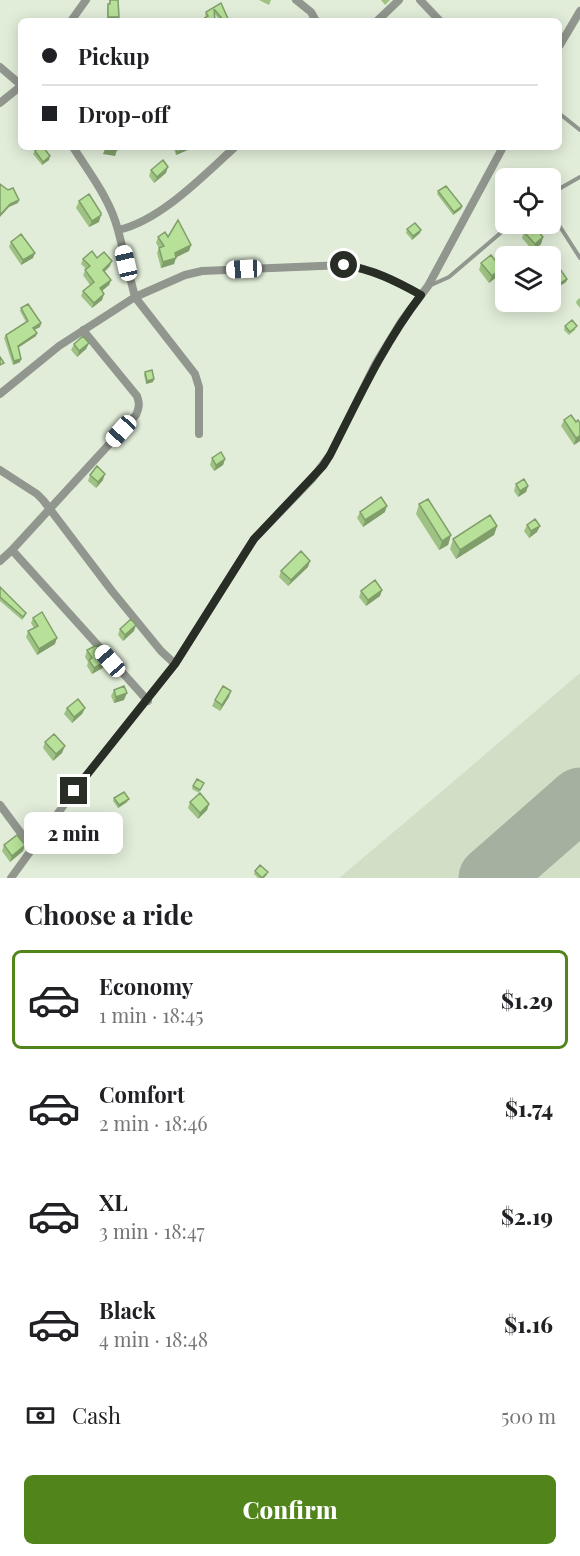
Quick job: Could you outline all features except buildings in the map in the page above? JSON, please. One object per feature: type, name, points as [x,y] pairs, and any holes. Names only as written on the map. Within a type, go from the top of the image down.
[{"type":"street","points":[[73,18],[87,0]]},
{"type":"street","points":[[296,0],[311,12],[314,18]]},
{"type":"street","points":[[380,18],[399,0]]},
{"type":"street","points":[[420,0],[437,18]]},
{"type":"street","points":[[562,42],[580,11]]},
{"type":"street","points":[[0,67],[18,82]]},
{"type":"street","points":[[0,103],[18,88]]},
{"type":"street","points":[[75,150],[114,215],[135,297],[195,374],[199,387],[199,434]]},
{"type":"street","points":[[118,230],[143,221],[158,212],[230,150]]},
{"type":"street","points":[[11,878],[74,791],[148,701],[175,664],[254,539],[312,479],[330,455],[376,363],[401,322],[428,286],[501,150]]},
{"type":"street","points":[[0,394],[83,330],[135,297],[185,275],[202,272],[344,265],[363,268],[398,282],[421,295]]},
{"type":"street","points":[[0,561],[136,415],[139,409],[140,402],[137,396],[83,330]]},
{"type":"street","points":[[0,470],[37,494],[132,616],[175,664]]},
{"type":"street","points":[[12,550],[148,701]]},
{"type":"street","points":[[0,805],[32,848]]},
{"type":"lane","points":[[562,116],[580,130]]},
{"type":"lane","points":[[561,188],[580,177]]},
{"type":"lane","points":[[561,228],[580,258]]},
{"type":"lane","points":[[428,286],[449,277],[499,234]]},
{"type":"shaded area","points":[[580,673],[580,878],[339,878],[447,787]]},
{"type":"runway","points":[[490,878],[580,799]]},
{"type":"route","points":[[74,791],[148,701],[175,664],[254,539],[323,466],[376,363],[421,295],[398,282],[363,268],[344,265]]}]
